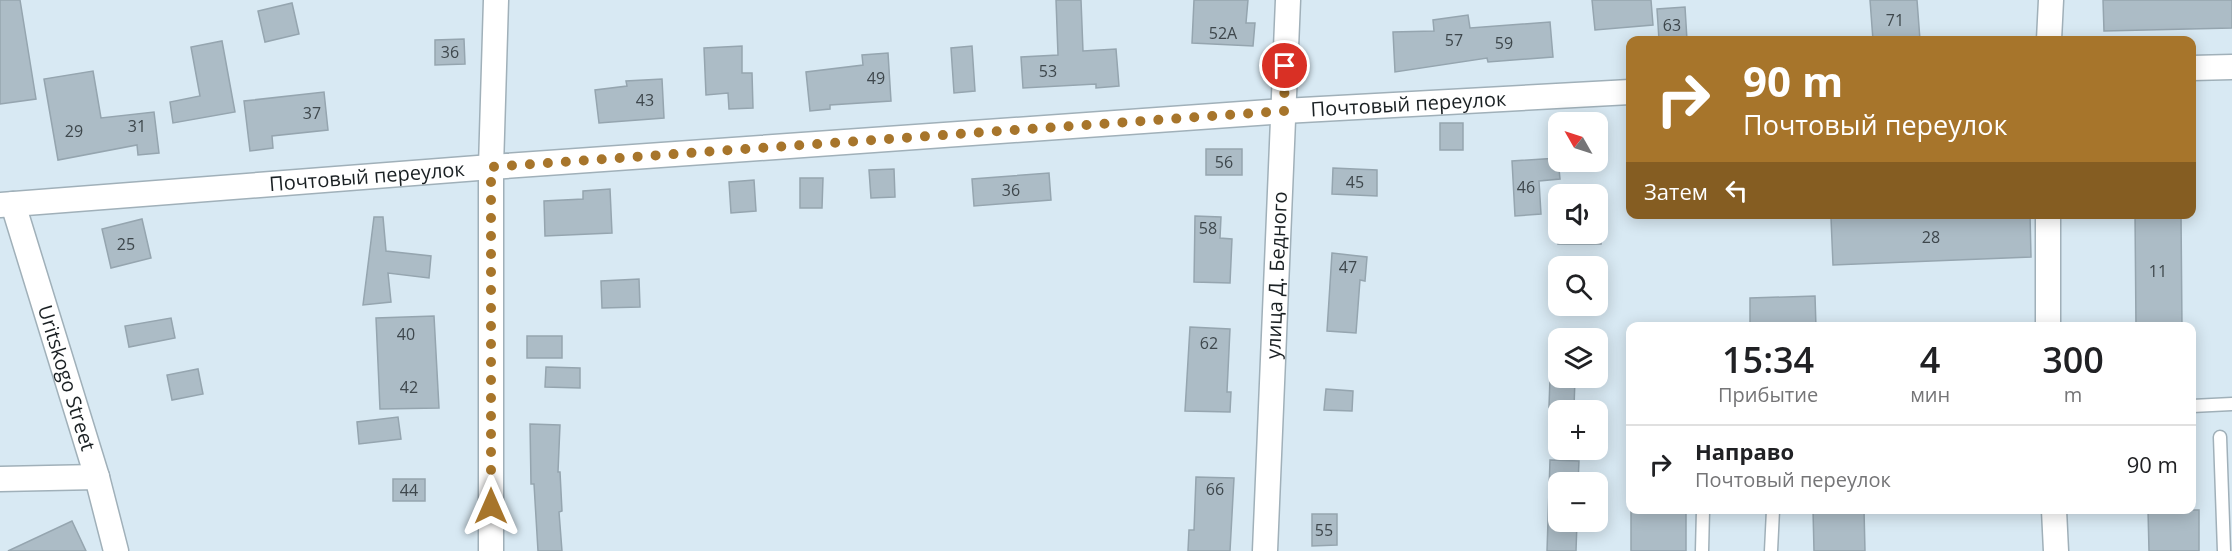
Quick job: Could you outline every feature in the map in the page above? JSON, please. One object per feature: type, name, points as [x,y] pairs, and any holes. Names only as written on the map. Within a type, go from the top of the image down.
[{"type":"street","points":[[491,551],[491,167],[496,0]]},
{"type":"street","name":"улица Д. Бедного","points":[[1265,551],[1288,0]]},
{"type":"street","points":[[2049,36],[2051,0]]},
{"type":"street","points":[[2196,68],[2232,67]]},
{"type":"street","name":"Почтовый переулок","points":[[6,204],[1284,111],[1626,92]]},
{"type":"street","name":"Uritskogo Street","points":[[6,204],[98,477],[116,551]]},
{"type":"street","points":[[2048,219],[2048,322]]},
{"type":"street","points":[[0,479],[98,477]]},
{"type":"street","points":[[2054,514],[2056,551]]},
{"type":"lane","points":[[2196,406],[2232,404]]},
{"type":"lane","points":[[2220,437],[2224,551]]},
{"type":"lane","points":[[1702,551],[1703,514]]},
{"type":"lane","points":[[1771,551],[1773,514]]},
{"type":"building","points":[[0,0],[20,0],[36,99],[0,104]]},
{"type":"building","points":[[1056,0],[1081,0],[1083,51],[1116,49],[1119,86],[1096,88],[1096,84],[1023,88],[1021,57],[1058,55]]},
{"type":"building","points":[[1194,0],[1248,0],[1246,23],[1255,23],[1253,46],[1192,43]]},
{"type":"building","points":[[1592,0],[1651,0],[1653,25],[1595,30]]},
{"type":"building","points":[[1870,0],[1917,0],[1920,36],[1873,36]]},
{"type":"building","points":[[2103,0],[2232,0],[2232,28],[2104,31]]},
{"type":"building","points":[[292,3],[299,34],[265,42],[258,11]]},
{"type":"building","points":[[1685,7],[1687,36],[1659,36],[1657,9]]},
{"type":"building","points":[[1468,15],[1470,28],[1550,22],[1553,57],[1488,62],[1487,58],[1395,72],[1393,32],[1434,31],[1433,20]]},
{"type":"building","points":[[464,39],[465,64],[435,65],[435,40]]},
{"type":"building","points":[[222,41],[235,112],[173,123],[170,102],[200,96],[191,47]]},
{"type":"building","points":[[742,46],[742,73],[752,73],[753,108],[729,109],[728,93],[706,95],[704,48]]},
{"type":"building","points":[[972,46],[975,91],[954,93],[951,48]]},
{"type":"building","points":[[888,53],[891,101],[830,105],[830,109],[810,111],[806,72],[863,65],[862,55]]},
{"type":"building","points":[[93,71],[101,118],[154,112],[159,153],[138,155],[137,145],[58,160],[44,79]]},
{"type":"building","points":[[662,79],[664,118],[599,123],[595,90],[627,86],[626,81]]},
{"type":"building","points":[[324,92],[328,130],[272,136],[273,148],[250,151],[244,101]]},
{"type":"building","points":[[1440,123],[1463,123],[1463,150],[1440,150]]},
{"type":"building","points":[[1206,149],[1242,149],[1242,175],[1206,175]]},
{"type":"building","points":[[1548,159],[1548,172],[1559,172],[1560,179],[1539,181],[1541,214],[1515,216],[1512,161]]},
{"type":"building","points":[[1333,168],[1377,170],[1377,196],[1332,194]]},
{"type":"building","points":[[894,169],[895,197],[871,198],[869,170]]},
{"type":"building","points":[[1049,173],[1051,200],[974,206],[972,179]]},
{"type":"building","points":[[800,178],[823,178],[822,208],[800,208]]},
{"type":"building","points":[[754,180],[756,211],[731,213],[729,182]]},
{"type":"building","points":[[610,189],[612,233],[545,236],[544,201],[583,199],[583,191]]},
{"type":"building","points":[[1195,216],[1221,217],[1220,238],[1232,239],[1230,283],[1194,282]]},
{"type":"building","points":[[374,217],[383,217],[386,251],[431,256],[429,278],[388,273],[391,302],[363,305]]},
{"type":"building","points":[[142,219],[151,258],[111,268],[102,229]]},
{"type":"building","points":[[1831,219],[2030,219],[2031,257],[1833,265]]},
{"type":"building","points":[[2135,219],[2181,219],[2182,322],[2136,322]]},
{"type":"building","points":[[1332,253],[1367,257],[1365,281],[1360,280],[1356,333],[1327,331]]},
{"type":"building","points":[[639,279],[640,307],[602,308],[601,281]]},
{"type":"building","points":[[1815,296],[1816,322],[1750,322],[1750,298]]},
{"type":"building","points":[[434,316],[439,408],[380,409],[376,318]]},
{"type":"building","points":[[171,318],[175,338],[129,347],[125,326]]},
{"type":"building","points":[[1190,327],[1230,329],[1227,392],[1231,392],[1230,412],[1185,411]]},
{"type":"building","points":[[527,336],[562,336],[562,358],[527,358]]},
{"type":"building","points":[[546,367],[580,368],[580,388],[545,387]]},
{"type":"building","points":[[198,369],[203,394],[172,400],[167,375]]},
{"type":"building","points":[[1550,388],[1575,388],[1574,400],[1549,400]]},
{"type":"building","points":[[1326,389],[1353,391],[1352,411],[1324,410]]},
{"type":"building","points":[[398,417],[401,439],[359,444],[357,422]]},
{"type":"building","points":[[530,424],[560,425],[558,472],[560,472],[562,511],[559,512],[562,551],[538,551],[534,484],[531,484]]},
{"type":"building","points":[[1550,460],[1579,461],[1578,472],[1550,472]]},
{"type":"building","points":[[1196,477],[1234,478],[1230,551],[1188,551],[1189,530],[1194,530]]},
{"type":"building","points":[[393,479],[425,479],[425,501],[393,501]]},
{"type":"building","points":[[2196,510],[2199,510],[2199,551],[2149,551],[2148,514],[2196,514]]},
{"type":"building","points":[[1312,514],[1337,514],[1337,545],[1312,546]]},
{"type":"building","points":[[1631,514],[1686,514],[1686,551],[1631,551]]},
{"type":"building","points":[[1813,514],[1864,514],[1865,551],[1814,551]]},
{"type":"building","points":[[72,521],[86,551],[8,551]]},
{"type":"building","points":[[1548,521],[1548,532],[1577,532],[1576,551],[1547,551]]},
{"type":"route","points":[[491,506],[491,167],[1284,111],[1285,66]]}]
